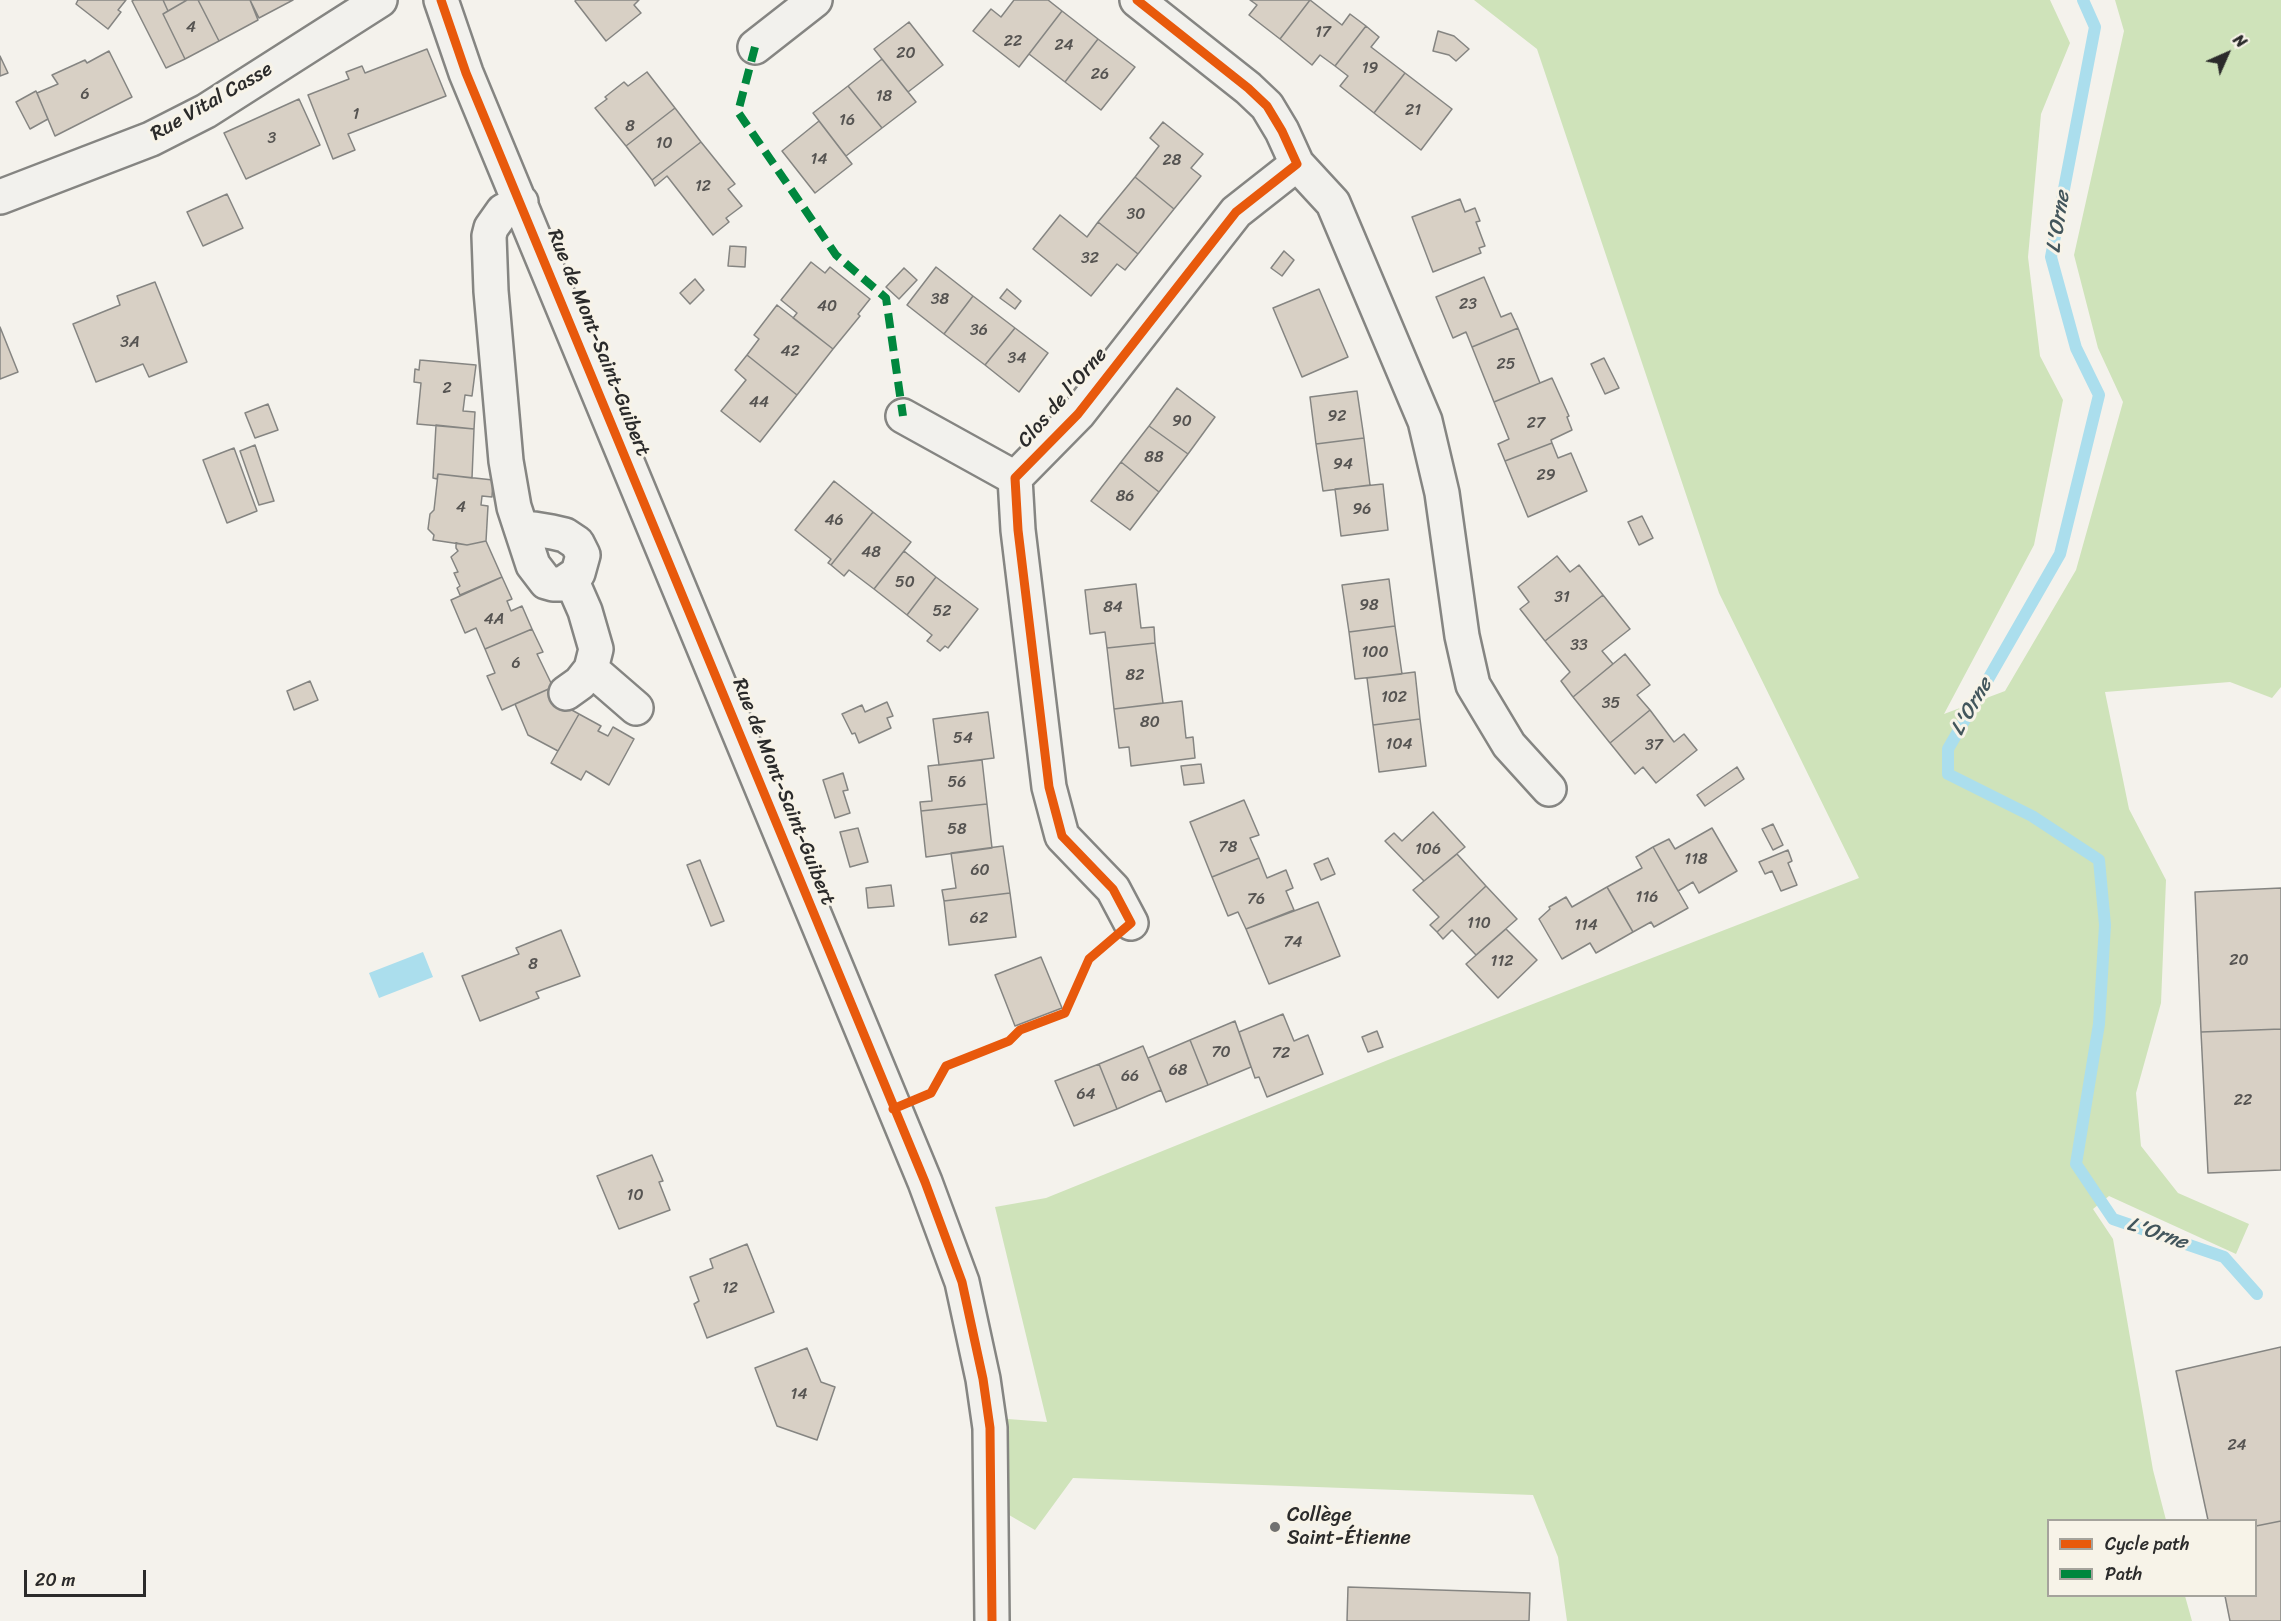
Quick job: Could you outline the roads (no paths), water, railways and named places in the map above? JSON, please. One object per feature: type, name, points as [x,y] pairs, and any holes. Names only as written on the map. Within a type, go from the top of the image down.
[{"type":"street","name":"Rue Vital Casse","points":[[0,197],[109,156],[206,111],[380,0]]},
{"type":"street","name":"Rue de Mont-Saint-Guibert","points":[[441,0],[466,73],[925,1182],[962,1282],[983,1379],[990,1428],[992,1621]]},
{"type":"street","points":[[755,47],[815,0]]},
{"type":"street","points":[[1137,0],[1248,88],[1266,106],[1282,131],[1297,164],[1333,203],[1425,421],[1442,494],[1462,636],[1473,685],[1509,746],[1549,789]]},
{"type":"street","name":"Clos de l'Orne","points":[[1015,478],[1078,414],[1236,212],[1297,164]]},
{"type":"street","points":[[521,202],[503,211],[491,228],[489,236],[492,302],[506,461],[514,507],[524,535],[534,529],[565,535],[577,543],[583,555],[578,573],[571,579],[585,611],[596,649],[591,669],[580,683],[566,693]]},
{"type":"street","points":[[903,416],[1015,478],[1018,530],[1049,787],[1062,836],[1113,889],[1131,923]]},
{"type":"street","points":[[591,669],[636,708]]},
{"type":"water","points":[[423,952],[433,977],[379,998],[369,973]]},
{"type":"waterway","name":"L'Orne","points":[[2083,0],[2095,27],[2051,257],[2076,348],[2099,395],[2060,554],[1948,749],[1948,774],[2032,816],[2099,860],[2105,925],[2099,1024],[2076,1164],[2113,1219],[2224,1257],[2257,1294]]},
{"type":"place","name":"Collège Saint-Étienne","points":[[1275,1527]]}]
